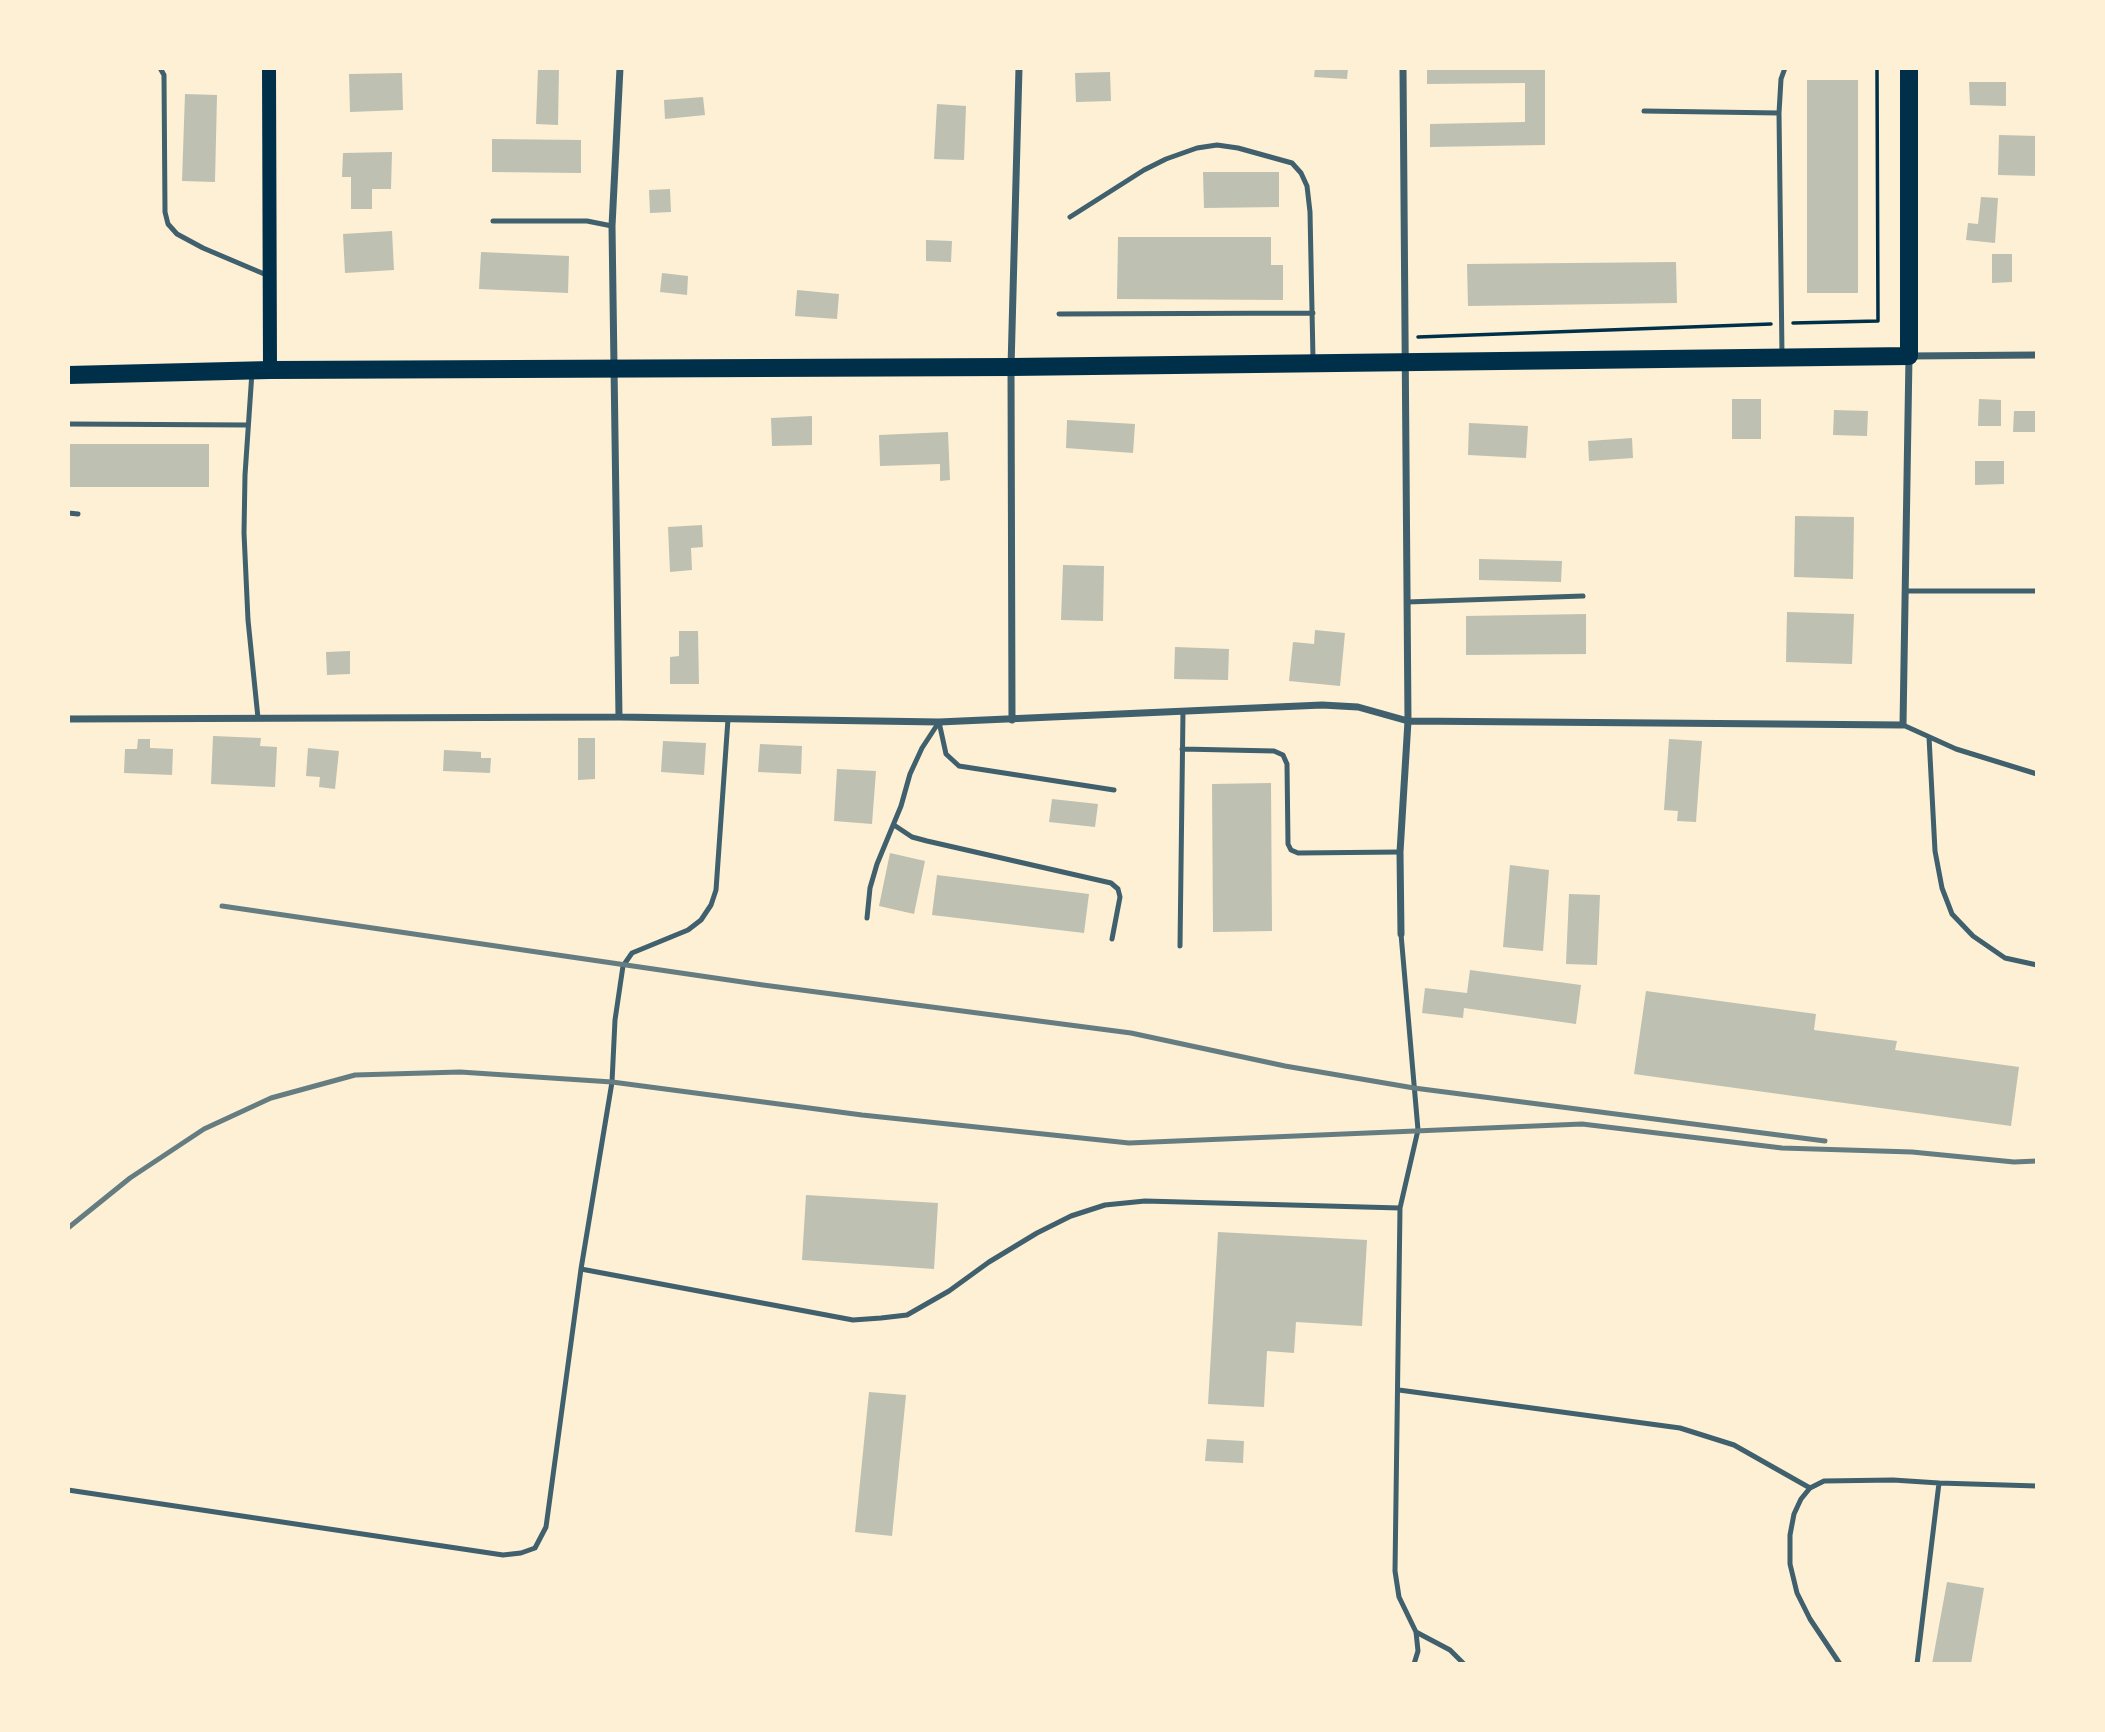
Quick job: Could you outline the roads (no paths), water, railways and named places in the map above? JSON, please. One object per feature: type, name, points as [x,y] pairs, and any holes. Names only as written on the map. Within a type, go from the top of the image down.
[{"type":"main road","points":[[261,370],[269,276],[269,68]]},
{"type":"main road","points":[[68,375],[261,370],[1011,366],[1909,356],[1909,68]]},
{"type":"street","points":[[619,718],[612,226],[620,68]]},
{"type":"street","points":[[1012,720],[1011,366],[1019,68]]},
{"type":"street","points":[[1401,934],[1400,852],[1408,721],[1403,68]]},
{"type":"street","points":[[68,719],[619,718],[939,722],[1338,705],[1358,707],[1408,721],[1903,725],[1909,356],[2037,355]]},
{"type":"lane","points":[[160,68],[164,75],[165,212],[168,224],[177,234],[204,248],[269,276]]},
{"type":"lane","points":[[1782,356],[1779,113],[1781,79],[1785,68]]},
{"type":"lane","points":[[1644,111],[1779,113]]},
{"type":"lane","points":[[1070,217],[1144,170],[1197,148],[1217,145],[1238,148],[1292,163],[1307,186],[1310,212],[1314,362]]},
{"type":"lane","points":[[493,222],[587,220],[612,226]]},
{"type":"lane","points":[[1059,314],[1313,313]]},
{"type":"lane","points":[[258,719],[248,620],[244,533],[248,425],[261,370]]},
{"type":"lane","points":[[68,424],[248,425]]},
{"type":"lane","points":[[68,513],[78,514]]},
{"type":"lane","points":[[1907,591],[2037,591]]},
{"type":"lane","points":[[1407,602],[1583,596]]},
{"type":"lane","points":[[1180,946],[1183,711]]},
{"type":"lane","points":[[68,1490],[503,1555],[522,1553],[535,1548],[546,1527],[581,1269],[612,1082],[615,1020],[623,966],[632,953],[688,930],[701,920],[711,905],[716,890],[728,719]]},
{"type":"lane","points":[[939,722],[946,754],[959,766],[1114,790]]},
{"type":"lane","points":[[867,918],[870,888],[877,864],[916,762],[939,722]]},
{"type":"lane","points":[[1903,725],[1987,760],[2037,774]]},
{"type":"lane","points":[[1929,737],[1935,851],[1942,888],[1952,914],[1973,936],[2005,958],[2037,965]]},
{"type":"lane","points":[[1182,748],[1274,751],[1283,755],[1287,764],[1288,845],[1291,850],[1298,853],[1400,852]]},
{"type":"lane","points":[[894,825],[927,841],[1111,883],[1118,889],[1120,897],[1112,939]]},
{"type":"lane","points":[[1401,934],[1418,1130],[1400,1208],[1396,1586],[1416,1632],[1418,1651],[1414,1664]]},
{"type":"lane","points":[[581,1269],[853,1320],[881,1318],[907,1315],[1037,1233],[1071,1216],[1105,1205],[1145,1201],[1400,1208]]},
{"type":"lane","points":[[1399,1390],[1680,1429],[1734,1445],[1810,1488]]},
{"type":"lane","points":[[1840,1664],[1810,1619],[1797,1593],[1790,1564],[1790,1535],[1794,1514],[1810,1488],[1824,1480],[2037,1486]]},
{"type":"lane","points":[[1917,1664],[1939,1483]]},
{"type":"lane","points":[[1416,1632],[1450,1650],[1464,1664]]},
{"type":"railway","points":[[222,906],[763,985],[1131,1033],[1285,1066],[1414,1088],[1825,1141]]},
{"type":"railway","points":[[68,1228],[130,1178],[204,1129],[271,1098],[355,1075],[460,1072],[612,1082],[862,1115],[1129,1143],[1582,1124],[1782,1148],[1912,1152],[2014,1162],[2037,1161]]}]
